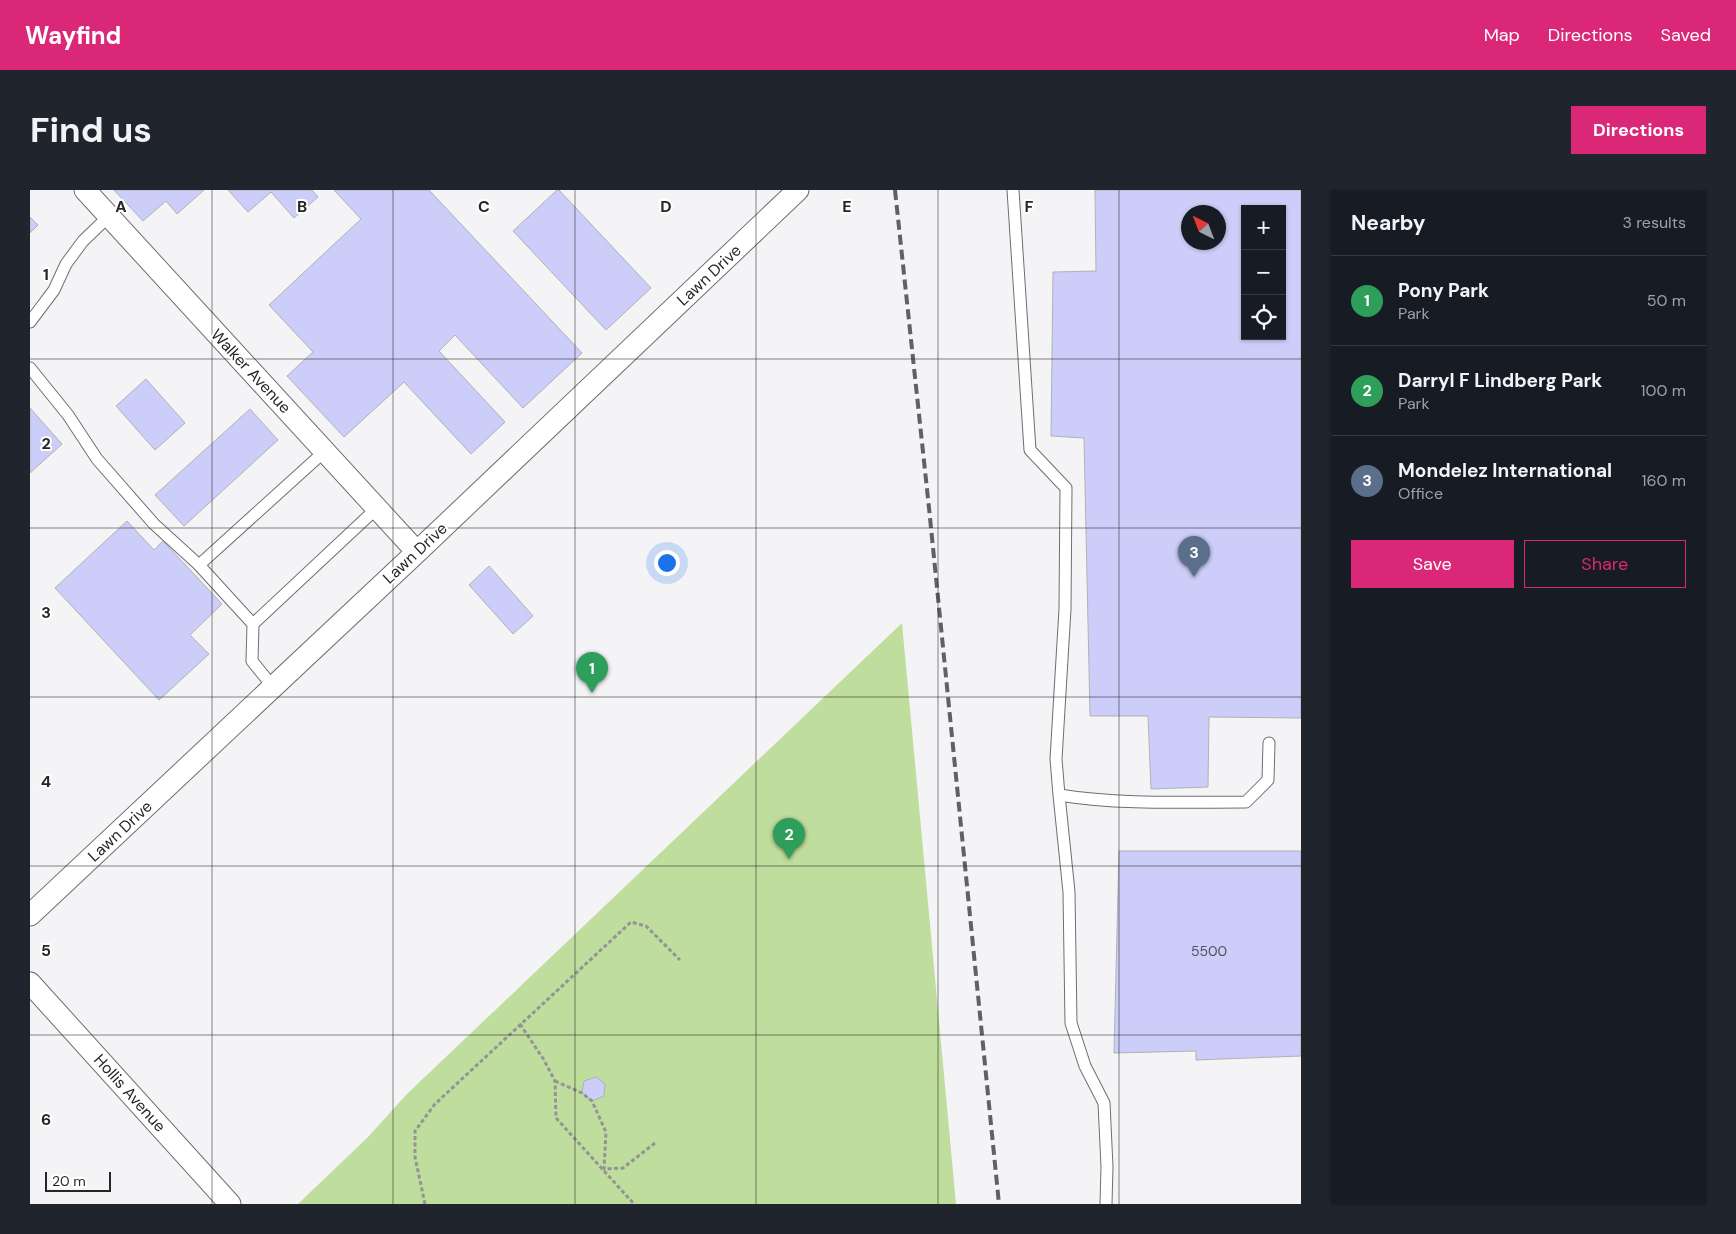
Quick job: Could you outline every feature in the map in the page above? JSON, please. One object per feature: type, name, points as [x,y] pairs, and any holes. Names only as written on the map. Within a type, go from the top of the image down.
[{"type":"street","name":"Walker Avenue","points":[[85,190],[417,552]]},
{"type":"street","name":"Lawn Drive","points":[[30,915],[417,552],[798,190]]},
{"type":"street","name":"Hollis Avenue","points":[[30,983],[230,1204]]},
{"type":"lane","points":[[1013,190],[1030,450],[1066,488],[1065,609],[1056,760],[1069,892],[1071,1023],[1085,1066],[1104,1103],[1107,1167],[1106,1204]]},
{"type":"lane","points":[[30,322],[54,290],[66,264],[84,241],[109,216]]},
{"type":"lane","points":[[30,368],[68,415],[97,460],[154,524],[199,565],[253,624],[252,661],[273,686]]},
{"type":"lane","points":[[199,565],[325,451]]},
{"type":"lane","points":[[253,624],[377,508]]},
{"type":"lane","points":[[1059,795],[1123,802],[1246,802],[1268,780],[1269,743]]},
{"type":"path","points":[[425,1204],[415,1157],[415,1131],[435,1104],[631,922],[646,926],[680,960]]},
{"type":"path","points":[[520,1024],[544,1060],[555,1081],[556,1118],[634,1204]]},
{"type":"path","points":[[555,1081],[582,1093],[592,1101],[606,1132],[604,1169]]},
{"type":"path","points":[[604,1169],[623,1168],[655,1143]]},
{"type":"green space","points":[[902,623],[956,1204],[298,1204],[368,1137],[407,1094]]},
{"type":"building","points":[[114,190],[204,190],[177,214],[166,201],[143,221]]},
{"type":"building","points":[[228,190],[312,190],[318,197],[294,218],[271,192],[248,212]]},
{"type":"building","points":[[334,190],[429,190],[582,353],[523,408],[455,335],[439,351],[505,422],[471,454],[404,382],[344,437],[287,376],[313,352],[269,305],[361,219]]},
{"type":"building","points":[[557,190],[651,288],[606,330],[513,231]]},
{"type":"building","points":[[1095,190],[1301,190],[1301,718],[1209,717],[1208,787],[1151,789],[1148,716],[1090,716],[1084,438],[1051,436],[1053,272],[1096,271]]},
{"type":"building","points":[[30,217],[38,225],[30,233]]},
{"type":"building","points":[[146,379],[185,423],[155,450],[116,406]]},
{"type":"building","points":[[30,408],[62,444],[30,473]]},
{"type":"building","points":[[250,409],[278,440],[184,526],[155,495]]},
{"type":"building","points":[[127,521],[154,550],[163,541],[222,604],[190,635],[209,654],[159,700],[55,588]]},
{"type":"building","points":[[489,566],[533,616],[513,634],[469,585]]},
{"type":"building","points":[[1119,851],[1301,851],[1301,1056],[1196,1060],[1196,1051],[1114,1053]]},
{"type":"building","points":[[596,1077],[605,1084],[604,1096],[592,1101],[582,1093],[584,1081]]},
{"type":"railway","points":[[895,190],[999,1204]]},
{"type":"place","name":"Mondelez International","points":[[1194,577]]},
{"type":"place","name":"Pony Park","points":[[592,693]]},
{"type":"place","name":"Darryl F Lindberg Park","points":[[789,859]]}]
